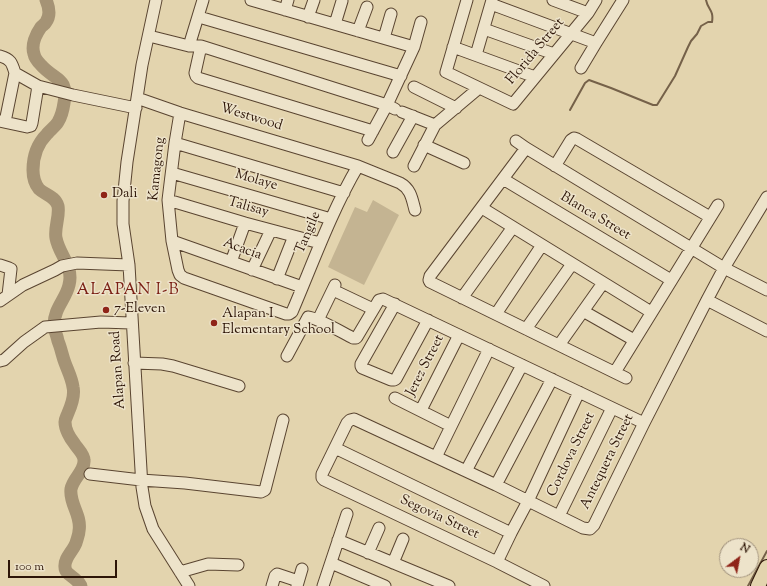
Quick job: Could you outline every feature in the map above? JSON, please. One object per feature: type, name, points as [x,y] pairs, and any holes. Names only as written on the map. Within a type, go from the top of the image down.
[{"type":"main road","points":[[758,586],[767,567]]},
{"type":"street","name":"Alapan Road","points":[[156,0],[136,103],[127,162],[122,201],[123,224],[129,265],[131,323],[141,480],[145,506],[153,529],[189,586]]},
{"type":"street","points":[[189,46],[203,0]]},
{"type":"street","points":[[308,17],[314,0]]},
{"type":"street","points":[[414,166],[435,125],[480,88],[446,72],[467,0]]},
{"type":"street","points":[[553,0],[588,13]]},
{"type":"street","name":"Florida Street","points":[[480,88],[513,104],[588,13],[596,0]]},
{"type":"street","points":[[581,68],[623,0]]},
{"type":"street","points":[[255,1],[286,5],[308,17],[414,47]]},
{"type":"street","points":[[334,24],[342,1]]},
{"type":"street","points":[[476,55],[492,2],[596,43]]},
{"type":"street","points":[[358,31],[367,7]]},
{"type":"street","points":[[384,38],[391,14]]},
{"type":"street","points":[[198,17],[400,76]]},
{"type":"street","points":[[201,46],[195,73],[198,78],[371,136],[395,109],[400,76],[414,47],[421,22]]},
{"type":"street","points":[[484,29],[554,54]]},
{"type":"street","points":[[149,36],[189,46],[201,46],[395,109],[435,125]]},
{"type":"street","points":[[453,47],[535,77]]},
{"type":"street","points":[[0,56],[7,58],[12,64],[15,73],[3,122],[28,127],[31,126],[38,86]]},
{"type":"street","name":"Westwood","points":[[15,73],[38,86],[56,91],[73,95],[136,103],[180,113],[358,166],[406,186],[415,210]]},
{"type":"street","points":[[414,87],[456,108]]},
{"type":"street","name":"Kamagong","points":[[180,113],[168,200],[172,241],[180,275],[184,278],[289,314]]},
{"type":"street","points":[[393,152],[413,116]]},
{"type":"street","points":[[554,166],[571,140],[574,138],[710,217]]},
{"type":"street","points":[[516,141],[554,166],[724,268],[767,290]]},
{"type":"street","points":[[175,143],[344,193]]},
{"type":"street","points":[[424,145],[464,163]]},
{"type":"street","points":[[526,148],[430,276],[429,280],[430,282],[462,298],[626,378]]},
{"type":"street","name":"Tangile","points":[[289,314],[292,312],[331,219],[358,166]]},
{"type":"street","name":"Molaye","points":[[172,173],[331,219]]},
{"type":"street","name":"Blanca Street","points":[[503,179],[671,280]]},
{"type":"street","name":"Antequera Street","points":[[335,448],[347,423],[350,420],[354,420],[528,500],[583,528],[590,529],[594,524],[724,268],[767,197]]},
{"type":"street","name":"Talisay","points":[[168,200],[320,243]]},
{"type":"street","points":[[615,372],[718,205]]},
{"type":"street","points":[[482,208],[651,312]]},
{"type":"street","points":[[231,262],[245,223]]},
{"type":"street","points":[[462,298],[513,227]]},
{"type":"street","points":[[252,270],[271,230]]},
{"type":"street","points":[[277,279],[294,236]]},
{"type":"street","name":"Acacia","points":[[172,241],[302,287]]},
{"type":"street","points":[[496,314],[542,245]]},
{"type":"street","points":[[4,298],[23,285],[62,266],[77,263],[129,265]]},
{"type":"street","points":[[526,329],[572,264]]},
{"type":"street","points":[[0,266],[11,269],[4,298]]},
{"type":"street","points":[[559,345],[604,283]]},
{"type":"street","points":[[318,320],[334,287],[373,309]]},
{"type":"street","points":[[287,356],[306,318],[310,317],[318,320],[353,338],[356,338],[379,300],[383,299],[644,423]]},
{"type":"street","points":[[707,300],[767,331]]},
{"type":"street","points":[[395,304],[361,364],[362,368],[394,380],[428,320]]},
{"type":"street","points":[[583,311],[634,340]]},
{"type":"street","points":[[0,361],[4,360],[24,342],[45,327],[102,322],[131,323]]},
{"type":"street","name":"Jerez Street","points":[[421,410],[459,335]]},
{"type":"street","points":[[436,457],[489,349]]},
{"type":"street","points":[[134,363],[173,366],[239,386]]},
{"type":"street","points":[[466,471],[522,365]]},
{"type":"street","points":[[496,485],[552,379]]},
{"type":"street","points":[[497,562],[528,500],[578,392]]},
{"type":"street","points":[[394,398],[451,426]]},
{"type":"street","name":"Cordova Street","points":[[559,516],[612,408]]},
{"type":"street","points":[[90,474],[261,492],[265,490],[283,420]]},
{"type":"street","points":[[335,448],[511,533]]},
{"type":"street","name":"Segovia Street","points":[[335,448],[322,474],[322,478],[324,480],[497,562],[544,586]]},
{"type":"street","points":[[324,586],[347,514]]},
{"type":"street","points":[[368,553],[379,528]]},
{"type":"street","points":[[393,563],[403,539]]},
{"type":"street","points":[[338,540],[449,586]]},
{"type":"street","points":[[331,563],[385,586]]},
{"type":"street","points":[[180,572],[208,564],[238,565]]},
{"type":"street","points":[[272,586],[277,574],[281,574],[298,583],[302,569]]},
{"type":"shaded area","points":[[373,200],[399,215],[364,285],[328,267],[355,207],[367,212]]},
{"type":"waterway","points":[[46,0],[49,8],[49,17],[36,36],[33,51],[39,63],[63,84],[65,95],[59,120],[36,150],[33,172],[35,182],[39,189],[57,203],[58,214],[56,238],[70,272],[69,285],[56,314],[54,325],[72,381],[73,393],[65,421],[66,428],[71,439],[84,458],[83,468],[74,481],[71,489],[72,500],[79,520],[79,534],[75,546],[65,564],[66,571],[81,586]]},
{"type":"waterway","points":[[570,110],[585,83],[589,80],[653,105],[657,105],[675,76],[691,41],[701,26],[708,22],[712,22],[712,12],[706,0]]},
{"type":"waterway","points":[[748,586],[767,551]]},
{"type":"place","name":"Dali","points":[[104,195]]},
{"type":"place","name":"7-Eleven","points":[[106,310]]},
{"type":"place","name":"Alapan I Elementary School","points":[[214,323]]},
{"type":"district","name":"ALAPAN I-B","points":[[128,291]]}]
